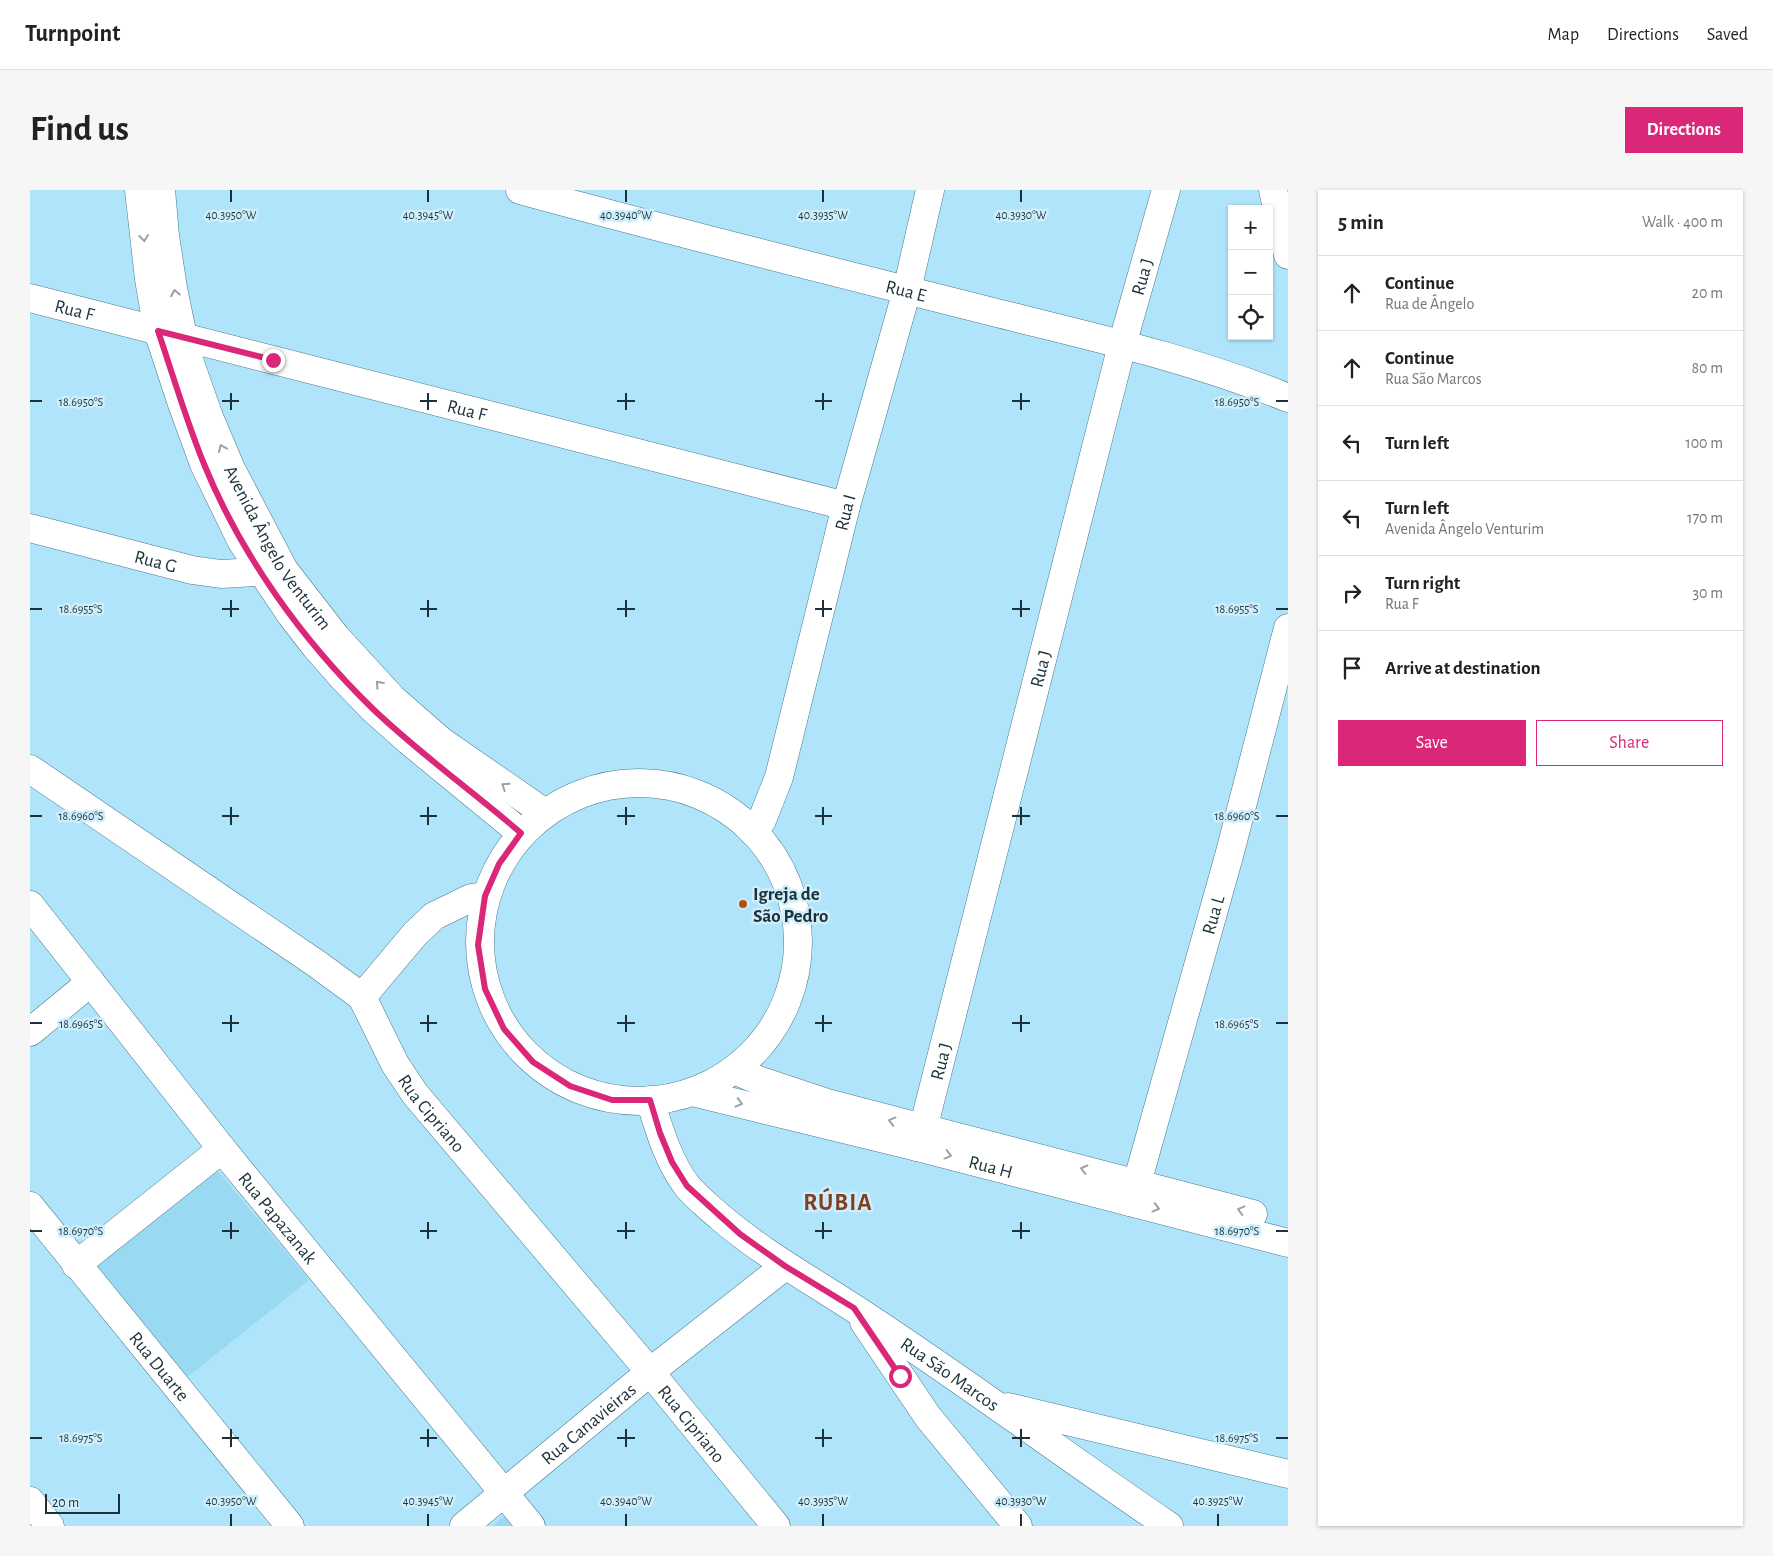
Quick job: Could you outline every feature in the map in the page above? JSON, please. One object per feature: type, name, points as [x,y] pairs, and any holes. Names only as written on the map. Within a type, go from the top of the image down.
[{"type":"street","name":"Avenida Ângelo Venturim","points":[[139,190],[149,279],[171,334]]},
{"type":"street","name":"Avenida Ângelo Venturim","points":[[161,190],[171,334],[181,401],[204,464],[242,542],[273,571],[393,699],[441,741],[545,813]]},
{"type":"street","name":"Rua E","points":[[520,190],[650,226],[1122,345],[1211,370],[1288,398]]},
{"type":"street","name":"Rua I","points":[[753,832],[765,813],[779,778],[846,506],[907,290],[930,190]]},
{"type":"street","name":"Rua J","points":[[920,1138],[1122,345],[1166,190]]},
{"type":"street","points":[[1273,190],[1288,255]]},
{"type":"street","name":"Rua F","points":[[30,298],[846,506]]},
{"type":"street","name":"Rua G","points":[[30,528],[192,570],[221,574],[273,571]]},
{"type":"street","name":"Avenida Ângelo Venturim","points":[[273,571],[315,646],[373,709],[521,833]]},
{"type":"street","name":"Rua L","points":[[1134,1192],[1229,856],[1288,628]]},
{"type":"street","name":"Rua Cipriano","points":[[30,769],[317,964],[362,997],[395,1064],[415,1094],[650,1372],[776,1526]]},
{"type":"street","points":[[628,784],[672,787],[714,802],[753,832],[779,864],[795,908],[799,953],[789,998],[766,1039],[734,1070],[709,1086],[692,1092],[650,1100],[612,1100],[570,1086],[533,1062],[504,1029],[485,989],[478,945],[485,896],[499,864],[521,833],[545,813],[584,792],[628,784]]},
{"type":"street","points":[[362,997],[415,934],[434,916],[471,898],[485,896]]},
{"type":"street","name":"Rua Papazanak","points":[[30,904],[222,1149],[531,1526]]},
{"type":"street","points":[[30,1032],[91,982]]},
{"type":"street","name":"Rua H","points":[[734,1070],[920,1138]]},
{"type":"street","name":"Rua H","points":[[692,1092],[920,1138],[1134,1192],[1288,1223]]},
{"type":"street","name":"Rua São Marcos","points":[[650,1100],[660,1133],[672,1162],[687,1186],[740,1234],[785,1266],[854,1308],[994,1403],[1169,1526]]},
{"type":"street","points":[[76,1264],[222,1149]]},
{"type":"street","name":"Rua H","points":[[1134,1192],[1288,1243]]},
{"type":"street","name":"Rua Duarte","points":[[30,1206],[290,1526]]},
{"type":"street","name":"Rua Canavieiras","points":[[464,1526],[650,1372],[785,1266]]},
{"type":"street","points":[[854,1308],[928,1417],[1018,1526]]},
{"type":"street","points":[[994,1403],[1288,1474]]},
{"type":"street","points":[[30,1501],[50,1526]]},
{"type":"shaded area","points":[[217,1170],[309,1280],[185,1379],[93,1270]]},
{"type":"shaded area","points":[[504,1516],[512,1526],[493,1526]]},
{"type":"place","name":"Igreja de São Pedro","points":[[743,904]]},
{"type":"district","name":"RÚBIA","points":[[838,1202]]},
{"type":"route","points":[[273,360],[158,331],[204,464],[242,542],[291,615],[315,646],[373,709],[521,833],[499,864],[485,896],[478,945],[485,989],[504,1029],[533,1062],[570,1086],[612,1100],[650,1100],[660,1133],[672,1162],[687,1186],[740,1234],[785,1266],[854,1308],[900,1376]]}]
